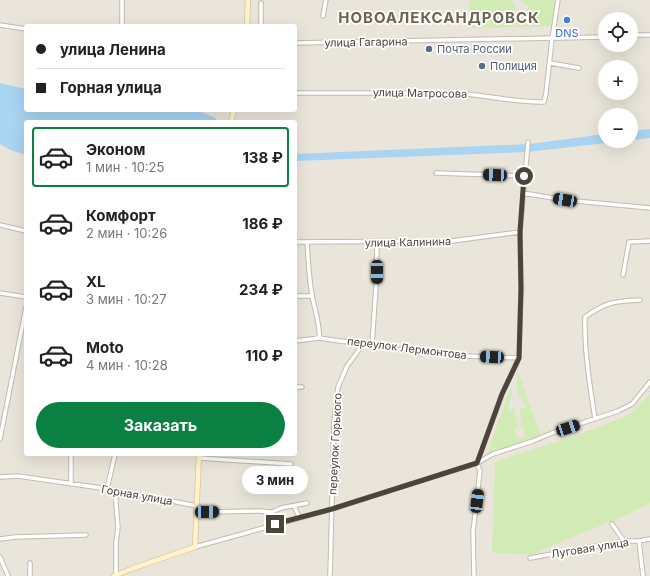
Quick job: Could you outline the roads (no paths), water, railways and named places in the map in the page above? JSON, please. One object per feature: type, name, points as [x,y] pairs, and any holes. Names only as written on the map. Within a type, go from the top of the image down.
[{"type":"main road","points":[[247,24],[248,0]]},
{"type":"main road","points":[[115,575],[195,547],[199,456]]},
{"type":"street","points":[[122,0],[122,24]]},
{"type":"street","points":[[323,16],[326,0]]},
{"type":"street","points":[[558,0],[550,63],[579,68]]},
{"type":"street","points":[[261,3],[262,24]]},
{"type":"street","points":[[0,25],[24,29]]},
{"type":"street","points":[[638,36],[650,35]]},
{"type":"street","name":"улица Гагарина","points":[[297,44],[552,39],[598,36]]},
{"type":"street","name":"улица Матросова","points":[[297,93],[457,93],[478,94],[529,103],[544,102],[550,63]]},
{"type":"street","points":[[474,576],[473,532],[480,471],[477,463],[502,394],[519,358],[521,289],[520,232],[525,157],[528,142]]},
{"type":"street","points":[[436,173],[524,176]]},
{"type":"street","points":[[523,194],[565,200],[650,208]]},
{"type":"street","points":[[0,225],[24,231]]},
{"type":"street","name":"улица Калинина","points":[[297,242],[452,241],[520,232]]},
{"type":"street","points":[[623,275],[629,242],[650,241]]},
{"type":"street","points":[[306,242],[308,272],[320,332],[319,338]]},
{"type":"street","points":[[372,345],[377,242]]},
{"type":"street","points":[[0,294],[24,297]]},
{"type":"street","points":[[297,296],[312,296]]},
{"type":"street","points":[[595,419],[588,371],[585,317],[602,305],[621,301],[640,300]]},
{"type":"street","points":[[0,439],[24,316]]},
{"type":"street","name":"переулок Лермонтова","points":[[297,341],[319,338],[410,351],[519,358]]},
{"type":"street","name":"переулок Горького","points":[[330,576],[334,422],[338,387],[347,366],[364,344]]},
{"type":"street","points":[[195,547],[332,509],[477,463],[493,454],[618,411],[632,404],[650,382]]},
{"type":"street","points":[[297,387],[302,387]]},
{"type":"street","points":[[71,456],[71,484]]},
{"type":"street","points":[[107,489],[115,456]]},
{"type":"street","points":[[199,456],[291,464]]},
{"type":"street","name":"Горная улица","points":[[0,477],[18,476],[115,490],[197,506],[207,512],[272,512],[281,508],[307,504]]},
{"type":"street","points":[[115,490],[118,528],[115,575]]},
{"type":"street","points":[[294,506],[299,517]]},
{"type":"street","points":[[272,512],[275,524]]},
{"type":"street","points":[[612,524],[624,541]]},
{"type":"street","points":[[0,539],[15,537],[86,536]]},
{"type":"street","name":"Луговая улица","points":[[530,558],[624,541],[650,539]]},
{"type":"street","points":[[639,541],[643,576]]},
{"type":"street","points":[[0,557],[8,576]]},
{"type":"street","points":[[30,563],[30,576]]},
{"type":"water","points":[[0,83],[24,89],[24,112],[201,112],[214,117],[217,120],[24,120],[24,154],[10,150],[0,144]]},
{"type":"water","points":[[650,129],[650,138],[638,139],[638,130]]},
{"type":"water","points":[[598,135],[598,144],[527,152],[297,161],[297,154],[530,144]]},
{"type":"place","name":"DNS","points":[[567,20]]},
{"type":"place","name":"Почта России","points":[[429,49]]},
{"type":"place","name":"Полиция","points":[[482,66]]},
{"type":"district","name":"НОВОАЛЕКСАНДРОВСК","points":[[439,18]]}]
